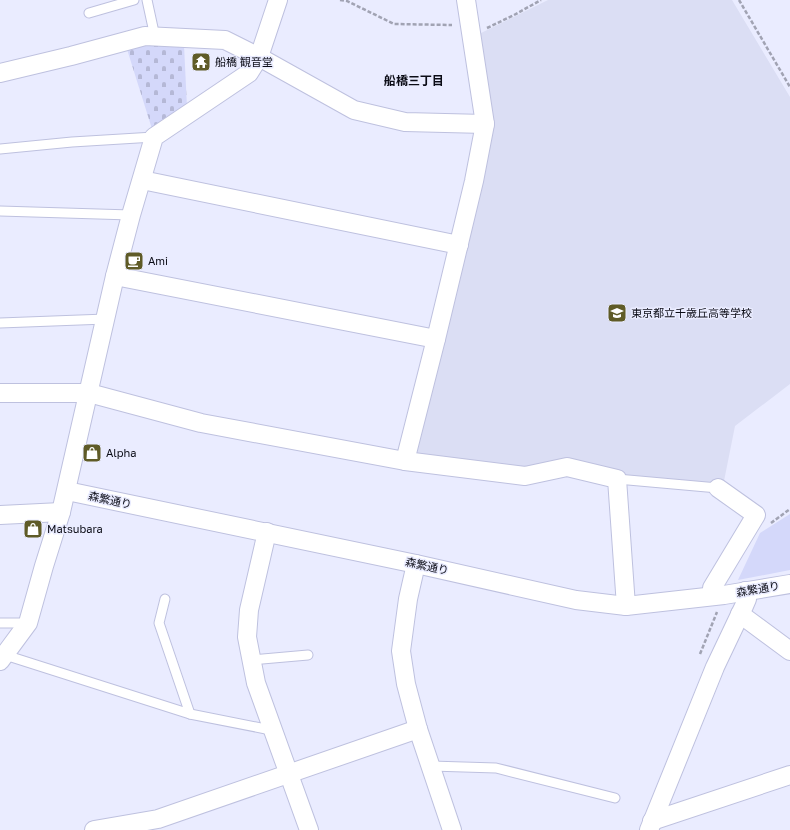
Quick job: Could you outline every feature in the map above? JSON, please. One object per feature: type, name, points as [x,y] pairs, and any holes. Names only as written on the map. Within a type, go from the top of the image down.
[{"type":"street","points":[[3,658],[28,623],[61,512],[115,276],[131,214],[154,137],[249,73],[259,57],[278,0]]},
{"type":"street","points":[[405,461],[459,245],[485,124],[466,0]]},
{"type":"street","points":[[0,73],[145,36],[225,40],[259,57],[354,110],[405,122],[485,124]]},
{"type":"street","points":[[142,180],[459,245]]},
{"type":"street","points":[[115,276],[436,339]]},
{"type":"street","points":[[0,393],[89,393],[202,423],[405,461],[525,476],[567,467],[617,479],[626,606]]},
{"type":"street","points":[[713,596],[712,588],[756,515],[718,488]]},
{"type":"street","name":"森繁通り","points":[[67,491],[267,532],[576,600],[626,606],[713,596],[790,584]]},
{"type":"street","points":[[0,515],[61,512]]},
{"type":"street","points":[[267,532],[249,610],[246,637],[256,683],[273,726],[309,830]]},
{"type":"street","points":[[416,564],[408,599],[401,651],[406,684],[418,729],[452,830]]},
{"type":"street","points":[[651,826],[716,667],[747,599],[745,591]]},
{"type":"street","points":[[740,614],[790,651]]},
{"type":"street","points":[[94,830],[161,825],[290,774],[418,729]]},
{"type":"street","points":[[651,826],[790,775]]},
{"type":"lane","points":[[89,13],[134,0]]},
{"type":"lane","points":[[147,0],[155,36]]},
{"type":"lane","points":[[0,149],[72,142],[154,137]]},
{"type":"lane","points":[[0,211],[131,214]]},
{"type":"lane","points":[[0,323],[106,318]]},
{"type":"lane","points":[[617,479],[718,488]]},
{"type":"lane","points":[[165,599],[159,622],[161,633],[190,714]]},
{"type":"lane","points":[[0,623],[28,623]]},
{"type":"lane","points":[[252,660],[308,655]]},
{"type":"lane","points":[[3,658],[190,714],[266,728],[273,726]]},
{"type":"lane","points":[[431,766],[496,768],[615,798]]},
{"type":"path","points":[[340,0],[347,1],[394,24],[471,29],[488,28],[541,0]]},
{"type":"path","points":[[739,0],[790,87]]},
{"type":"shaded area","name":"東京都立千歳丘高等学校","points":[[548,0],[732,0],[790,97],[790,384],[735,426],[723,486],[525,472],[409,457],[487,124],[475,36]]},
{"type":"green space","points":[[140,42],[184,45],[187,107],[152,129],[126,46]]},
{"type":"green space","points":[[790,514],[790,570],[738,580],[760,533]]},
{"type":"place","name":"船橋 観音堂","points":[[201,62]]},
{"type":"place","name":"Ami","points":[[134,261]]},
{"type":"place","name":"東京都立千歳丘高等学校","points":[[617,313]]},
{"type":"place","name":"Alpha","points":[[92,453]]},
{"type":"place","name":"Matsubara","points":[[33,529]]},
{"type":"district","name":"船橋三丁目","points":[[414,81]]}]
